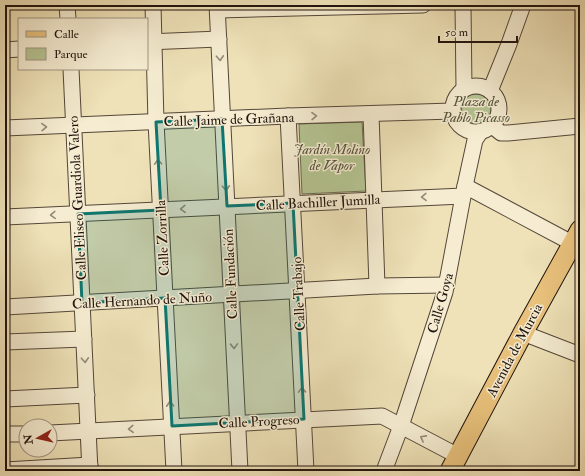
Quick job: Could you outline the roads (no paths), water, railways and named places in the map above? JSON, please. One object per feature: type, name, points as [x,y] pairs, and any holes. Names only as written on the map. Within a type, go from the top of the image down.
[{"type":"main road","name":"Avenida de Murcia","points":[[454,463],[576,236]]},
{"type":"street","points":[[68,5],[68,18]]},
{"type":"street","name":"Calle Zorrilla","points":[[153,5],[151,42],[174,471]]},
{"type":"street","points":[[217,8],[423,5]]},
{"type":"street","points":[[463,5],[464,89]]},
{"type":"street","points":[[490,91],[510,44],[524,5]]},
{"type":"street","name":"Calle Fundación","points":[[217,8],[240,471]]},
{"type":"street","points":[[151,42],[219,39]]},
{"type":"street","points":[[5,50],[18,49]]},
{"type":"street","name":"Calle Eliseo Guardiola Valero","points":[[71,70],[90,468]]},
{"type":"street","points":[[486,128],[498,113],[496,99],[490,91],[480,86],[473,86],[464,89],[453,104],[453,112],[458,123],[463,128],[469,130],[486,128],[508,134],[580,126]]},
{"type":"street","name":"Calle Jaime de Grañana","points":[[5,128],[288,116],[453,112]]},
{"type":"street","points":[[371,114],[377,286]]},
{"type":"street","name":"Calle Trabajo","points":[[288,116],[306,471]]},
{"type":"street","name":"Calle Goya","points":[[384,471],[401,426],[447,285],[475,140],[486,128]]},
{"type":"street","points":[[464,191],[576,236]]},
{"type":"street","name":"Calle Bachiller Jumilla","points":[[5,217],[375,199],[464,191]]},
{"type":"street","name":"Calle Hernando de Nuño","points":[[5,307],[377,286],[447,285]]},
{"type":"street","points":[[523,333],[580,355]]},
{"type":"street","points":[[5,342],[84,339]]},
{"type":"street","points":[[5,399],[87,395]]},
{"type":"street","name":"Calle Progreso","points":[[58,433],[237,422],[382,416],[401,426],[454,463]]},
{"type":"street","points":[[5,434],[18,434]]},
{"type":"street","points":[[5,470],[90,468]]},
{"type":"park label","name":"Plaza de Pablo Picasso","points":[[476,110]]},
{"type":"park label","name":"Jardín Molino de Vapor","points":[[332,158]]}]
